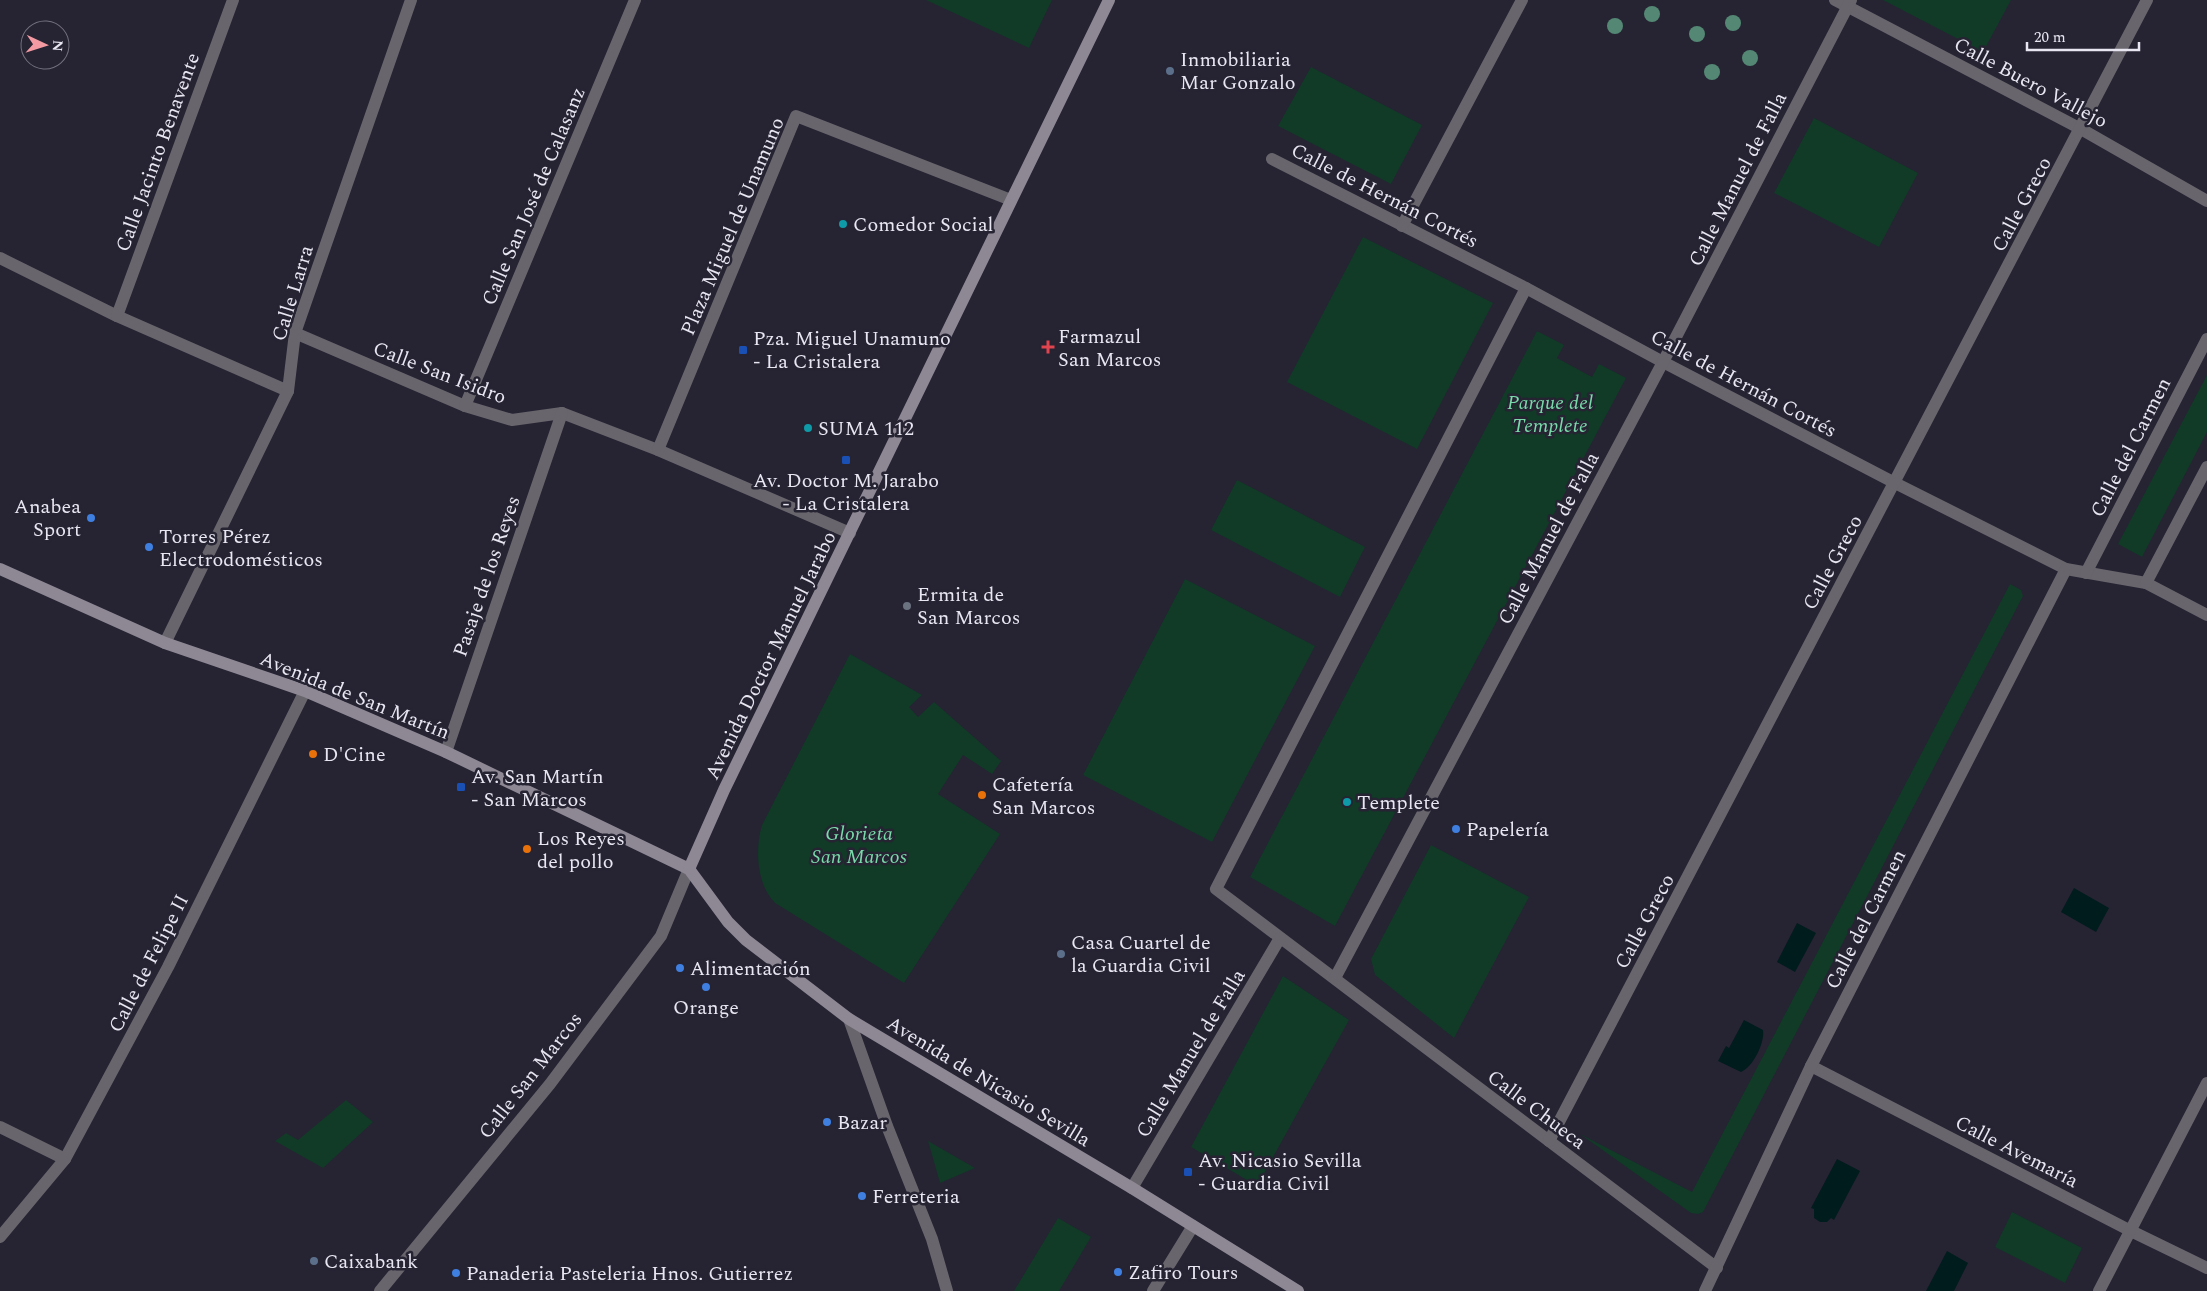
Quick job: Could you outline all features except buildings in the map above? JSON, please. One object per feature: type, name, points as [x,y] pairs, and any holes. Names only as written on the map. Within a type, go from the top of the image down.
[{"type":"main road","name":"Avenida Doctor Manuel Jarabo","points":[[689,869],[724,790],[1109,0]]},
{"type":"main road","name":"Avenida de San Martín","points":[[0,569],[165,643],[305,691],[446,752],[689,869]]},
{"type":"main road","name":"Avenida de Nicasio Sevilla","points":[[689,869],[728,922],[746,940],[849,1019],[1132,1188],[1298,1291]]},
{"type":"street","name":"Calle Jacinto Benavente","points":[[117,316],[233,0]]},
{"type":"street","name":"Calle Larra","points":[[165,643],[288,390],[295,334],[412,0]]},
{"type":"street","name":"Calle San José de Calasanz","points":[[465,406],[635,0]]},
{"type":"street","points":[[1402,226],[1522,0]]},
{"type":"street","name":"Calle Buero Vallejo","points":[[1835,0],[1849,3],[2207,201]]},
{"type":"street","name":"Calle Greco","points":[[1549,1141],[2081,130],[2147,0]]},
{"type":"street","name":"Calle Manuel de Falla","points":[[1335,978],[1663,362],[1849,3]]},
{"type":"street","name":"Plaza Miguel de Unamuno","points":[[658,450],[796,116],[1011,200]]},
{"type":"street","name":"Calle de Hernán Cortés","points":[[1272,159],[1526,288],[1895,483],[2066,569],[2146,583],[2207,615]]},
{"type":"street","points":[[0,258],[117,316],[288,390]]},
{"type":"street","points":[[1335,978],[1216,889],[1526,288]]},
{"type":"street","name":"Calle San Isidro","points":[[295,334],[465,406],[512,420],[562,413],[658,450]]},
{"type":"street","name":"Calle del Carmen","points":[[2086,573],[2207,339]]},
{"type":"street","name":"Pasaje de los Reyes","points":[[446,752],[562,413]]},
{"type":"street","points":[[658,450],[850,533]]},
{"type":"street","points":[[2146,583],[2207,467]]},
{"type":"street","name":"Calle del Carmen","points":[[1705,1291],[1811,1066],[2066,569]]},
{"type":"street","name":"Calle de Felipe II","points":[[0,1237],[65,1159],[168,967],[305,691]]},
{"type":"street","name":"Calle San Marcos","points":[[380,1291],[550,1084],[661,936],[689,869]]},
{"type":"street","name":"Calle Manuel de Falla","points":[[1132,1188],[1280,938]]},
{"type":"street","name":"Calle Chueca","points":[[1335,978],[1717,1268]]},
{"type":"street","points":[[849,1019],[887,1126],[932,1239],[947,1291]]},
{"type":"street","name":"Calle Avemaría","points":[[1811,1066],[2131,1231],[2207,1268]]},
{"type":"street","points":[[2100,1291],[2207,1083]]},
{"type":"street","points":[[0,1127],[65,1159]]},
{"type":"street","points":[[1153,1291],[1193,1226]]},
{"type":"green space","points":[[926,0],[1052,0],[1029,48]]},
{"type":"green space","points":[[1883,0],[2011,0],[1983,52]]},
{"type":"green space","points":[[1311,67],[1422,125],[1391,184],[1278,126]]},
{"type":"green space","points":[[1814,118],[1918,173],[1879,247],[1774,193]]},
{"type":"green space","points":[[1363,237],[1493,303],[1417,449],[1287,382]]},
{"type":"green space","name":"Parque del Templete","points":[[1537,331],[1564,345],[1557,358],[1592,377],[1599,364],[1626,378],[1335,926],[1250,877]]},
{"type":"green space","points":[[2207,375],[2207,432],[2142,557],[2118,544]]},
{"type":"green space","points":[[1237,480],[1365,547],[1340,597],[1211,530]]},
{"type":"green space","points":[[1185,579],[1315,646],[1212,842],[1083,775]]},
{"type":"green space","points":[[2010,584],[2021,590],[2023,596],[1703,1212],[1698,1214],[1691,1213],[1580,1134],[1692,1192]]},
{"type":"green space","name":"Glorieta San Marcos","points":[[850,654],[922,695],[909,707],[918,717],[934,702],[1001,761],[992,774],[963,755],[938,794],[1000,834],[904,983],[775,903],[764,886],[759,866],[758,844],[762,825]]},
{"type":"green space","points":[[1431,845],[1529,897],[1454,1038],[1375,975],[1371,959]]},
{"type":"green space","points":[[1283,976],[1349,1020],[1257,1186],[1191,1147]]},
{"type":"green space","points":[[346,1100],[373,1122],[323,1168],[275,1141],[286,1133],[298,1140]]},
{"type":"green space","points":[[928,1141],[975,1168],[940,1183]]},
{"type":"green space","points":[[2012,1212],[2082,1248],[2065,1283],[1995,1247]]},
{"type":"green space","points":[[1058,1218],[1091,1237],[1059,1291],[1014,1291]]},
{"type":"shaded area","points":[[2074,888],[2109,908],[2096,932],[2061,912]]},
{"type":"shaded area","points":[[1797,923],[1816,933],[1795,972],[1777,962]]},
{"type":"shaded area","points":[[1744,1020],[1763,1030],[1763,1035],[1760,1048],[1754,1060],[1741,1072],[1718,1061],[1726,1046],[1729,1048]]},
{"type":"shaded area","points":[[1837,1159],[1860,1171],[1834,1220],[1831,1218],[1827,1222],[1820,1222],[1814,1218],[1814,1209],[1811,1208]]},
{"type":"shaded area","points":[[1947,1251],[1968,1263],[1954,1291],[1926,1291]]},
{"type":"place","name":"Inmobiliaria Mar Gonzalo","points":[[1170,71]]},
{"type":"place","name":"Comedor Social","points":[[843,224]]},
{"type":"place","name":"Farmazul San Marcos","points":[[1048,347]]},
{"type":"place","name":"Pza. Miguel Unamuno - La Cristalera","points":[[743,350]]},
{"type":"place","name":"SUMA 112","points":[[808,428]]},
{"type":"place","name":"Av. Doctor M. Jarabo - La Cristalera","points":[[846,460]]},
{"type":"place","name":"Anabea Sport","points":[[91,518]]},
{"type":"place","name":"Torres Pérez Electrodomésticos","points":[[149,547]]},
{"type":"place","name":"Ermita de San Marcos","points":[[907,606]]},
{"type":"place","name":"D'Cine","points":[[313,754]]},
{"type":"place","name":"Av. San Martín - San Marcos","points":[[461,787]]},
{"type":"place","name":"Cafetería San Marcos","points":[[982,795]]},
{"type":"place","name":"Templete","points":[[1347,802]]},
{"type":"place","name":"Papelería","points":[[1456,829]]},
{"type":"place","name":"Los Reyes del pollo","points":[[527,849]]},
{"type":"place","name":"Casa Cuartel de la Guardia Civil","points":[[1061,954]]},
{"type":"place","name":"Alimentación","points":[[680,968]]},
{"type":"place","name":"Orange","points":[[706,987]]},
{"type":"place","name":"Bazar","points":[[827,1122]]},
{"type":"place","name":"Av. Nicasio Sevilla - Guardia Civil","points":[[1188,1172]]},
{"type":"place","name":"Ferreteria","points":[[862,1196]]},
{"type":"place","name":"Caixabank","points":[[314,1261]]},
{"type":"place","name":"Zafiro Tours","points":[[1118,1272]]},
{"type":"place","name":"Panaderia Pasteleria Hnos. Gutierrez","points":[[456,1273]]}]
